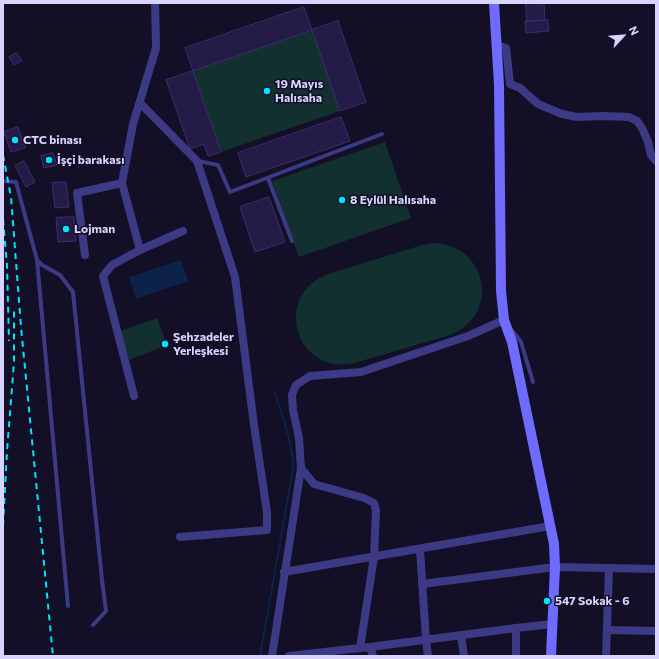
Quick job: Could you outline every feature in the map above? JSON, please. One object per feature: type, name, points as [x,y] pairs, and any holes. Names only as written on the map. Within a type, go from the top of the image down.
[{"type":"street","points":[[140,250],[122,183],[133,124],[156,48],[156,3]]},
{"type":"street","points":[[494,3],[500,92],[500,291],[504,320],[512,342],[554,544],[555,567],[551,656]]},
{"type":"street","points":[[497,45],[506,48],[510,84],[520,88],[538,104],[562,114],[577,117],[629,117],[637,121],[642,128],[656,162]]},
{"type":"street","points":[[140,103],[197,161],[235,277],[254,425],[268,512],[267,530],[180,537]]},
{"type":"street","points":[[85,255],[77,193],[122,183]]},
{"type":"street","points":[[134,396],[103,276],[112,265],[140,250],[183,231]]},
{"type":"street","points":[[272,656],[301,468],[299,438],[292,410],[292,395],[296,385],[310,376],[361,372],[468,336],[504,320]]},
{"type":"street","points":[[301,468],[314,484],[364,498],[374,503],[376,510],[374,557],[360,648]]},
{"type":"street","points":[[284,572],[550,526]]},
{"type":"street","points":[[420,549],[428,656]]},
{"type":"street","points":[[422,584],[555,567],[656,569]]},
{"type":"street","points":[[606,656],[608,630],[608,568]]},
{"type":"street","points":[[289,656],[552,624]]},
{"type":"street","points":[[516,628],[516,656]]},
{"type":"street","points":[[608,630],[656,631]]},
{"type":"street","points":[[461,635],[464,656]]},
{"type":"street","points":[[370,647],[373,656]]},
{"type":"lane","points":[[197,161],[218,165],[230,192],[382,134]]},
{"type":"lane","points":[[268,178],[292,241]]},
{"type":"lane","points":[[3,181],[16,182],[37,260],[68,606]]},
{"type":"lane","points":[[37,260],[42,265],[60,275],[73,292],[106,610],[93,625]]},
{"type":"lane","points":[[504,320],[521,342],[532,382]]},
{"type":"green space","name":"19 Mayıs Halısaha","points":[[312,30],[340,111],[221,152],[193,71]]},
{"type":"green space","name":"8 Eylül Halısaha","points":[[385,142],[411,218],[299,257],[272,181]]},
{"type":"green space","points":[[432,243],[451,246],[465,255],[476,267],[481,282],[482,297],[477,312],[466,325],[450,335],[351,364],[331,363],[315,356],[304,344],[298,330],[296,313],[301,298],[311,284],[328,274]]},
{"type":"green space","points":[[157,318],[167,345],[129,360],[119,332]]},
{"type":"water","points":[[181,260],[188,281],[136,299],[129,277]]},
{"type":"building","points":[[526,3],[544,3],[545,20],[527,22]]},
{"type":"building","points":[[304,7],[312,30],[193,71],[185,48]]},
{"type":"building","points":[[548,20],[549,31],[526,33],[525,22]]},
{"type":"building","points":[[338,21],[366,102],[340,111],[312,30]]},
{"type":"building","points":[[17,53],[22,61],[14,65],[9,57]]},
{"type":"building","points":[[193,71],[221,152],[208,156],[204,144],[190,149],[166,80]]},
{"type":"building","points":[[341,117],[350,141],[246,177],[238,153]]},
{"type":"building","name":"CTC binası","points":[[18,127],[25,148],[11,152],[4,132]]},
{"type":"building","name":"İşçi barakası","points":[[53,153],[57,165],[44,168],[41,156]]},
{"type":"building","points":[[24,161],[35,182],[26,187],[15,166]]},
{"type":"building","name":"Lojman","points":[[66,182],[69,207],[55,208],[52,183]]},
{"type":"building","points":[[269,197],[285,242],[255,252],[240,207]]},
{"type":"building","name":"Lojman","points":[[74,217],[76,241],[58,242],[56,218]]},
{"type":"waterway","points":[[260,656],[293,469],[293,459],[289,439],[274,391]]},
{"type":"railway","points":[[3,155],[11,197],[21,327],[53,656]]},
{"type":"railway","points":[[3,219],[7,265],[9,341]]},
{"type":"railway","points":[[3,526],[14,362],[14,310]]},
{"type":"place","name":"19 Mayıs Halısaha","points":[[267,91]]},
{"type":"place","name":"CTC binası","points":[[15,140]]},
{"type":"place","name":"İşçi barakası","points":[[49,160]]},
{"type":"place","name":"8 Eylül Halısaha","points":[[342,200]]},
{"type":"place","name":"Lojman","points":[[66,229]]},
{"type":"place","name":"Şehzadeler Yerleşkesi","points":[[165,344]]},
{"type":"place","name":"547 Sokak - 6","points":[[547,601]]}]
